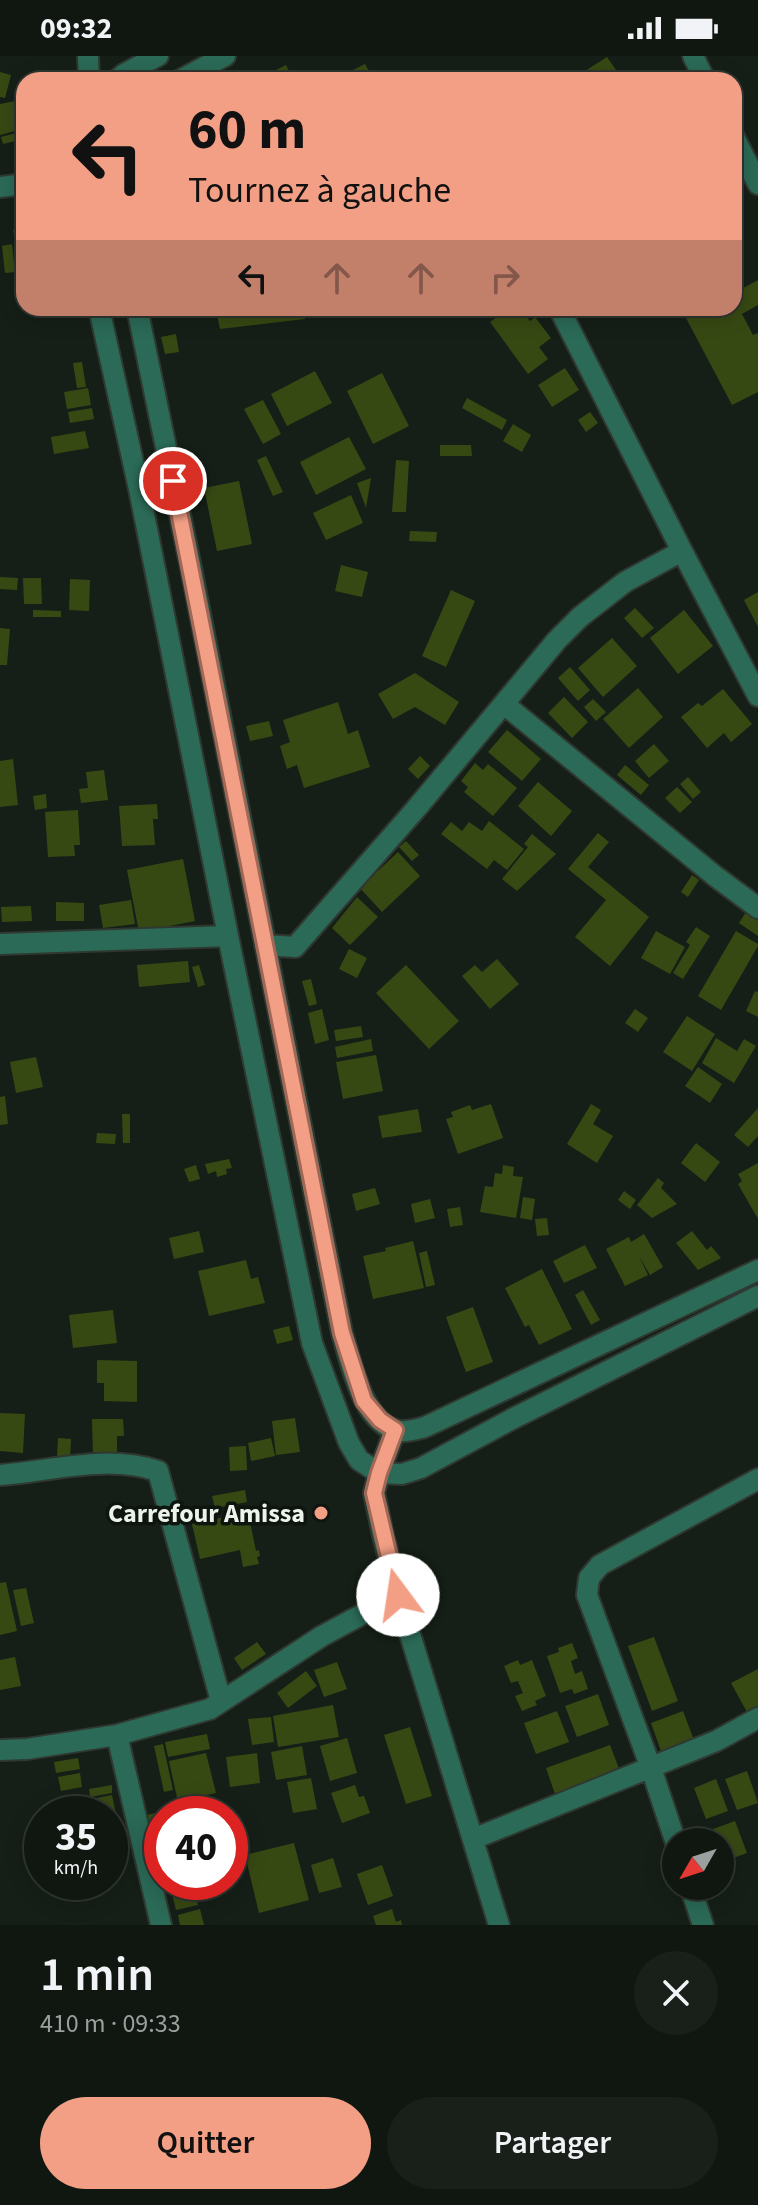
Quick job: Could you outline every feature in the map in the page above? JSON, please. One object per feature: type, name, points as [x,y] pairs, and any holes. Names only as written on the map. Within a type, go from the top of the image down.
[{"type":"street","points":[[128,72],[158,56]]},
{"type":"street","points":[[195,72],[225,56]]},
{"type":"street","points":[[742,153],[758,184]]},
{"type":"street","points":[[101,316],[139,489],[312,1343],[349,1443],[359,1460],[379,1473],[402,1474],[421,1468],[758,1296]]},
{"type":"street","points":[[139,316],[342,1333],[364,1401],[380,1420],[395,1430],[404,1432],[425,1427],[758,1270]]},
{"type":"street","points":[[563,316],[758,696]]},
{"type":"street","points":[[265,945],[295,947],[580,617],[625,582],[682,551]]},
{"type":"street","points":[[504,704],[758,908]]},
{"type":"street","points":[[0,944],[228,936]]},
{"type":"street","points":[[395,1430],[374,1493],[398,1595],[499,1925]]},
{"type":"street","points":[[0,1475],[100,1463],[158,1471],[221,1701]]},
{"type":"street","points":[[671,1828],[587,1595],[589,1578],[600,1565],[758,1479]]},
{"type":"street","points":[[0,1750],[27,1749],[117,1735],[210,1709],[322,1636],[398,1595]]},
{"type":"street","points":[[473,1839],[716,1741],[758,1718]]},
{"type":"street","points":[[117,1735],[161,1925]]},
{"type":"street","points":[[695,1900],[703,1925]]},
{"type":"building","points":[[607,57],[617,72],[584,72]]},
{"type":"building","points":[[365,64],[370,72],[349,72]]},
{"type":"building","points":[[286,65],[289,72],[272,72]]},
{"type":"building","points":[[0,72],[11,75],[5,98],[0,97]]},
{"type":"building","points":[[15,101],[16,131],[0,135],[0,104]]},
{"type":"building","points":[[16,133],[16,141],[3,144],[1,137]]},
{"type":"building","points":[[12,244],[15,272],[5,273],[2,246]]},
{"type":"building","points":[[758,280],[758,305],[742,314],[742,289]]},
{"type":"building","points":[[742,314],[753,335],[758,333],[758,392],[732,405],[686,318]]},
{"type":"building","points":[[217,316],[305,316],[305,319],[220,329]]},
{"type":"building","points":[[498,316],[526,316],[530,321],[535,317],[551,338],[539,347],[548,359],[528,374],[490,322]]},
{"type":"building","points":[[176,334],[179,352],[165,354],[161,337]]},
{"type":"building","points":[[82,362],[86,387],[77,388],[73,363]]},
{"type":"building","points":[[565,368],[579,390],[552,407],[538,385]]},
{"type":"building","points":[[315,371],[332,403],[287,426],[271,394]]},
{"type":"building","points":[[382,373],[409,426],[373,444],[347,391]]},
{"type":"building","points":[[88,388],[91,405],[67,409],[64,392]]},
{"type":"building","points":[[467,398],[507,420],[502,430],[462,408]]},
{"type":"building","points":[[263,400],[281,434],[263,444],[244,409]]},
{"type":"building","points":[[92,408],[94,419],[70,423],[68,412]]},
{"type":"building","points":[[590,412],[598,423],[586,432],[578,420]]},
{"type":"building","points":[[513,424],[531,435],[522,452],[503,441]]},
{"type":"building","points":[[85,431],[89,448],[54,454],[51,437]]},
{"type":"building","points":[[349,437],[366,469],[316,495],[300,462]]},
{"type":"building","points":[[440,445],[471,445],[472,456],[440,456]]},
{"type":"building","points":[[266,456],[283,492],[273,496],[257,460]]},
{"type":"building","points":[[396,460],[409,461],[406,512],[392,512]]},
{"type":"building","points":[[371,478],[366,508],[357,483]]},
{"type":"building","points":[[239,481],[252,544],[217,551],[204,488]]},
{"type":"building","points":[[351,495],[363,523],[326,540],[313,513]]},
{"type":"building","points":[[410,531],[437,532],[436,542],[409,541]]},
{"type":"building","points":[[341,565],[368,572],[362,597],[335,591]]},
{"type":"building","points":[[0,577],[18,578],[17,590],[0,589]]},
{"type":"building","points":[[23,578],[41,578],[42,604],[24,604]]},
{"type":"building","points":[[70,579],[90,580],[89,611],[69,610]]},
{"type":"building","points":[[451,590],[475,601],[446,667],[422,656]]},
{"type":"building","points":[[758,592],[758,627],[744,600]]},
{"type":"building","points":[[635,608],[654,628],[642,638],[624,618]]},
{"type":"building","points":[[33,610],[61,611],[61,617],[33,617]]},
{"type":"building","points":[[684,610],[713,646],[678,674],[650,638]]},
{"type":"building","points":[[0,628],[10,629],[7,665],[0,665]]},
{"type":"building","points":[[612,638],[637,666],[603,697],[578,668]]},
{"type":"building","points":[[570,667],[590,690],[578,701],[558,678]]},
{"type":"building","points":[[415,673],[459,702],[445,725],[415,707],[393,719],[378,694]]},
{"type":"building","points":[[638,688],[663,717],[629,748],[603,719]]},
{"type":"building","points":[[723,689],[752,724],[731,742],[724,733],[707,748],[681,717],[698,703],[702,706]]},
{"type":"building","points":[[564,697],[588,722],[572,738],[548,713]]},
{"type":"building","points":[[593,699],[606,712],[596,721],[584,707]]},
{"type":"building","points":[[338,702],[348,734],[358,730],[370,767],[304,788],[297,765],[287,769],[280,746],[290,742],[283,720]]},
{"type":"building","points":[[269,721],[273,736],[250,741],[246,726]]},
{"type":"building","points":[[507,730],[541,759],[522,781],[488,752]]},
{"type":"building","points":[[654,744],[669,761],[649,778],[635,761]]},
{"type":"building","points":[[420,756],[430,766],[418,779],[408,769]]},
{"type":"building","points":[[13,759],[18,805],[0,807],[0,761]]},
{"type":"building","points":[[475,763],[483,770],[488,764],[517,788],[493,816],[464,792],[468,787],[461,781]]},
{"type":"building","points":[[625,765],[649,785],[641,795],[617,775]]},
{"type":"building","points":[[104,770],[108,800],[81,803],[79,789],[88,788],[86,772]]},
{"type":"building","points":[[688,777],[701,792],[693,799],[680,784]]},
{"type":"building","points":[[538,782],[572,811],[551,836],[518,806]]},
{"type":"building","points":[[677,787],[692,802],[680,813],[665,798]]},
{"type":"building","points":[[46,794],[47,808],[35,810],[33,796]]},
{"type":"building","points":[[157,804],[158,819],[153,819],[155,845],[122,846],[119,806]]},
{"type":"building","points":[[78,810],[80,845],[74,845],[75,856],[48,857],[45,812]]},
{"type":"building","points":[[489,821],[524,849],[507,870],[494,860],[487,869],[441,834],[451,822],[462,831],[469,822],[482,831]]},
{"type":"building","points":[[598,833],[609,842],[588,867],[649,917],[610,966],[575,937],[606,900],[568,869]]},
{"type":"building","points":[[532,834],[556,854],[517,891],[502,879],[528,847],[524,844]]},
{"type":"building","points":[[406,841],[419,855],[412,861],[399,847]]},
{"type":"building","points":[[398,852],[420,876],[382,912],[360,888]]},
{"type":"building","points":[[183,859],[195,921],[139,932],[127,870]]},
{"type":"building","points":[[692,875],[699,880],[688,897],[681,892]]},
{"type":"building","points":[[357,897],[378,917],[350,945],[332,928]]},
{"type":"building","points":[[131,900],[135,924],[103,928],[99,905]]},
{"type":"building","points":[[56,902],[84,903],[84,921],[56,921]]},
{"type":"building","points":[[31,906],[32,921],[2,922],[1,907]]},
{"type":"building","points":[[746,912],[758,920],[758,936],[739,923]]},
{"type":"building","points":[[696,927],[710,936],[683,979],[673,973],[690,945],[686,942]]},
{"type":"building","points":[[656,931],[685,947],[670,974],[641,958]]},
{"type":"building","points":[[736,931],[758,946],[721,1010],[698,996]]},
{"type":"building","points":[[349,949],[367,958],[357,978],[339,969]]},
{"type":"building","points":[[497,959],[519,984],[490,1009],[462,976],[475,965],[482,972]]},
{"type":"building","points":[[188,961],[190,982],[139,987],[137,965]]},
{"type":"building","points":[[199,965],[205,985],[198,987],[192,967]]},
{"type":"building","points":[[406,965],[459,1021],[429,1049],[376,993]]},
{"type":"building","points":[[311,979],[317,1004],[309,1006],[302,981]]},
{"type":"building","points":[[755,991],[758,992],[758,1017],[746,1011]]},
{"type":"building","points":[[322,1009],[329,1040],[315,1044],[308,1013]]},
{"type":"building","points":[[635,1009],[648,1018],[638,1032],[625,1023]]},
{"type":"building","points":[[687,1016],[715,1034],[692,1071],[663,1052]]},
{"type":"building","points":[[361,1026],[363,1037],[336,1041],[334,1030]]},
{"type":"building","points":[[716,1038],[737,1051],[744,1039],[756,1046],[734,1083],[702,1063]]},
{"type":"building","points":[[371,1039],[373,1051],[337,1058],[335,1047]]},
{"type":"building","points":[[376,1055],[383,1091],[343,1099],[336,1062]]},
{"type":"building","points":[[36,1057],[43,1087],[16,1093],[10,1062]]},
{"type":"building","points":[[698,1067],[722,1084],[710,1103],[685,1086]]},
{"type":"building","points":[[5,1096],[8,1124],[0,1125],[0,1097]]},
{"type":"building","points":[[491,1104],[503,1138],[458,1154],[446,1119],[453,1117],[451,1112],[470,1105],[472,1110]]},
{"type":"building","points":[[591,1104],[601,1110],[593,1124],[613,1136],[597,1163],[567,1144]]},
{"type":"building","points":[[758,1108],[758,1136],[748,1147],[734,1135]]},
{"type":"building","points":[[418,1109],[422,1132],[382,1138],[378,1116]]},
{"type":"building","points":[[122,1114],[130,1114],[130,1143],[123,1143]]},
{"type":"building","points":[[97,1133],[116,1134],[115,1144],[96,1143]]},
{"type":"building","points":[[696,1143],[720,1162],[705,1182],[681,1163]]},
{"type":"building","points":[[229,1159],[232,1168],[226,1169],[227,1174],[217,1177],[216,1171],[208,1174],[205,1164]]},
{"type":"building","points":[[758,1163],[758,1219],[738,1184],[742,1181],[738,1174]]},
{"type":"building","points":[[196,1165],[200,1179],[189,1182],[184,1169]]},
{"type":"building","points":[[503,1165],[514,1167],[513,1176],[523,1177],[516,1218],[480,1212],[485,1186],[493,1187],[495,1173],[502,1174]]},
{"type":"building","points":[[658,1178],[664,1183],[661,1188],[677,1204],[652,1218],[637,1205]]},
{"type":"building","points":[[375,1188],[380,1204],[356,1211],[352,1194]]},
{"type":"building","points":[[624,1191],[636,1200],[630,1209],[618,1200]]},
{"type":"building","points":[[523,1197],[535,1199],[532,1220],[520,1218]]},
{"type":"building","points":[[430,1199],[435,1218],[415,1223],[411,1204]]},
{"type":"building","points":[[460,1207],[463,1225],[450,1227],[447,1209]]},
{"type":"building","points":[[547,1218],[549,1235],[537,1236],[535,1219]]},
{"type":"building","points":[[199,1231],[204,1252],[174,1259],[169,1238]]},
{"type":"building","points":[[692,1231],[707,1250],[711,1246],[721,1258],[698,1270],[676,1243]]},
{"type":"building","points":[[644,1234],[663,1267],[650,1275],[639,1256],[648,1275],[625,1286],[606,1249],[629,1237],[631,1242]]},
{"type":"building","points":[[413,1241],[424,1288],[373,1299],[363,1256]]},
{"type":"building","points":[[585,1245],[597,1268],[564,1283],[553,1261]]},
{"type":"building","points":[[427,1251],[435,1285],[426,1287],[419,1253]]},
{"type":"building","points":[[246,1260],[251,1279],[258,1277],[265,1303],[209,1316],[198,1271]]},
{"type":"building","points":[[542,1269],[572,1329],[539,1345],[529,1325],[525,1327],[505,1288]]},
{"type":"building","points":[[583,1290],[600,1320],[591,1325],[575,1295]]},
{"type":"building","points":[[473,1307],[493,1362],[466,1372],[446,1317]]},
{"type":"building","points":[[113,1310],[117,1343],[73,1348],[69,1315]]},
{"type":"building","points":[[289,1326],[293,1340],[277,1344],[273,1330]]},
{"type":"building","points":[[97,1360],[137,1361],[137,1402],[104,1401],[104,1383],[97,1383]]},
{"type":"building","points":[[0,1413],[25,1414],[23,1453],[0,1451]]},
{"type":"building","points":[[295,1418],[300,1452],[276,1455],[272,1421]]},
{"type":"building","points":[[92,1419],[123,1419],[124,1436],[117,1436],[117,1457],[93,1458]]},
{"type":"building","points":[[58,1438],[71,1439],[70,1460],[57,1459]]},
{"type":"building","points":[[271,1438],[275,1456],[251,1461],[248,1443]]},
{"type":"building","points":[[246,1446],[247,1470],[230,1471],[229,1447]]},
{"type":"building","points":[[245,1490],[247,1502],[215,1508],[212,1496]]},
{"type":"building","points":[[248,1512],[256,1551],[259,1550],[259,1564],[243,1567],[240,1550],[200,1559],[192,1524]]},
{"type":"building","points":[[6,1582],[17,1631],[0,1635],[0,1583]]},
{"type":"building","points":[[26,1588],[34,1623],[21,1626],[13,1590]]},
{"type":"building","points":[[654,1637],[678,1701],[652,1711],[628,1646]]},
{"type":"building","points":[[257,1642],[266,1654],[242,1670],[234,1658]]},
{"type":"building","points":[[572,1643],[578,1658],[571,1661],[575,1674],[582,1671],[588,1689],[574,1694],[572,1689],[560,1693],[547,1656]]},
{"type":"building","points":[[15,1657],[21,1686],[0,1690],[0,1660]]},
{"type":"building","points":[[518,1660],[520,1665],[532,1660],[546,1696],[535,1701],[537,1705],[522,1711],[515,1696],[523,1693],[518,1681],[511,1683],[504,1666]]},
{"type":"building","points":[[337,1662],[347,1689],[324,1697],[314,1670]]},
{"type":"building","points":[[758,1669],[758,1707],[747,1712],[731,1683]]},
{"type":"building","points":[[306,1671],[317,1686],[288,1708],[277,1693]]},
{"type":"building","points":[[598,1694],[609,1725],[577,1737],[565,1706]]},
{"type":"building","points":[[333,1705],[339,1737],[278,1747],[273,1716]]},
{"type":"building","points":[[557,1711],[569,1742],[536,1754],[524,1723]]},
{"type":"building","points":[[683,1711],[695,1743],[662,1754],[651,1723]]},
{"type":"building","points":[[271,1717],[274,1742],[252,1745],[248,1719]]},
{"type":"building","points":[[410,1727],[432,1796],[406,1804],[384,1735]]},
{"type":"building","points":[[207,1734],[210,1749],[168,1757],[165,1742]]},
{"type":"building","points":[[347,1738],[357,1773],[330,1781],[320,1746]]},
{"type":"building","points":[[163,1744],[173,1790],[164,1792],[154,1746]]},
{"type":"building","points":[[610,1745],[620,1771],[555,1794],[546,1768]]},
{"type":"building","points":[[302,1746],[307,1775],[276,1780],[271,1752]]},
{"type":"building","points":[[206,1753],[216,1793],[177,1796],[169,1761]]},
{"type":"building","points":[[257,1753],[260,1783],[230,1787],[226,1757]]},
{"type":"building","points":[[78,1758],[80,1769],[56,1773],[54,1762]]},
{"type":"building","points":[[747,1771],[758,1803],[737,1810],[725,1779]]},
{"type":"building","points":[[80,1773],[82,1787],[61,1791],[58,1777]]},
{"type":"building","points":[[311,1778],[317,1809],[293,1813],[287,1782]]},
{"type":"building","points":[[716,1779],[728,1811],[706,1819],[694,1788]]},
{"type":"building","points":[[112,1785],[112,1793],[90,1796],[89,1789]]},
{"type":"building","points":[[355,1785],[359,1797],[364,1796],[370,1813],[342,1823],[331,1793]]},
{"type":"building","points":[[735,1821],[747,1853],[734,1858],[734,1828],[716,1828]]},
{"type":"building","points":[[294,1843],[309,1900],[259,1913],[248,1867],[248,1854]]},
{"type":"building","points":[[333,1858],[342,1887],[319,1893],[311,1865]]},
{"type":"building","points":[[382,1865],[393,1896],[368,1905],[357,1874]]},
{"type":"building","points":[[174,1900],[197,1900],[198,1905],[176,1910]]},
{"type":"building","points":[[200,1909],[204,1925],[180,1925],[178,1915]]},
{"type":"building","points":[[392,1909],[396,1922],[401,1920],[402,1925],[376,1925],[373,1916]]},
{"type":"place","name":"Carrefour Amissa","points":[[321,1513]]},
{"type":"route","points":[[173,481],[342,1333],[364,1401],[380,1420],[395,1430],[374,1493],[398,1595]]}]
